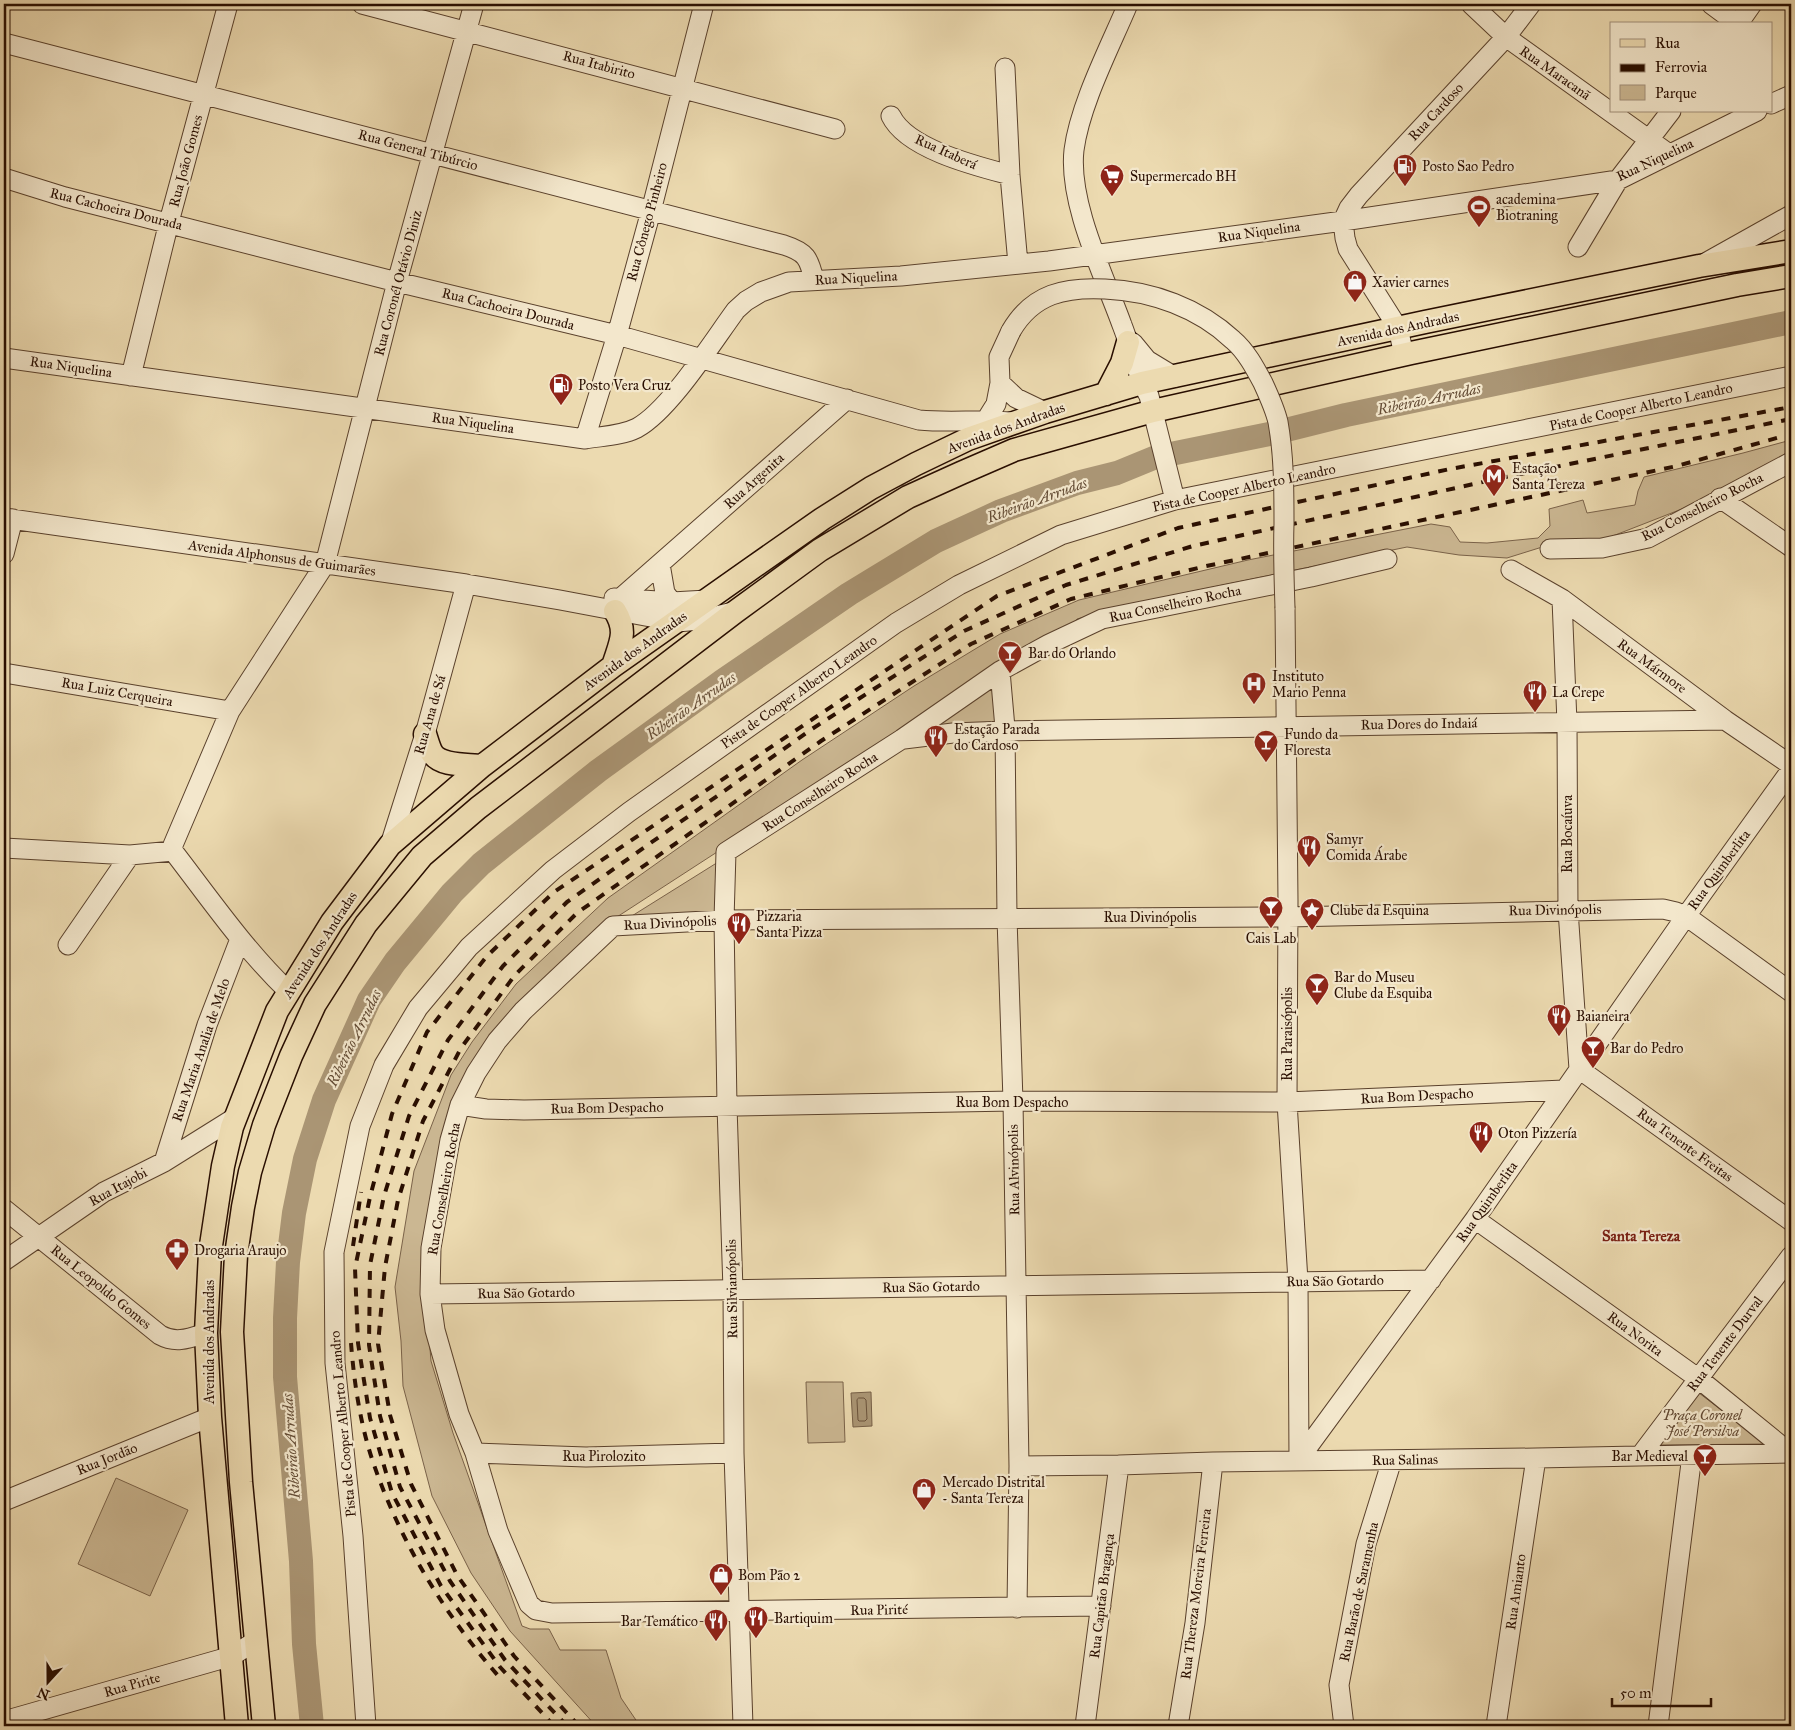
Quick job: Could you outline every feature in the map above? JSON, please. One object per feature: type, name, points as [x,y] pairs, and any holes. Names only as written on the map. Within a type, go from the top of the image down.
[{"type":"main road","name":"Avenida dos Andradas","points":[[237,1726],[210,1417],[206,1333],[210,1252],[216,1203],[223,1166],[236,1117],[277,1012],[332,922],[390,846],[482,766],[613,666],[674,612],[707,600],[822,519],[871,488],[968,439],[1045,412],[1142,383],[1699,266],[1791,251]]},
{"type":"main road","name":"Avenida dos Andradas","points":[[264,1726],[236,1416],[232,1332],[236,1256],[250,1172],[264,1125],[291,1056],[315,1004],[366,924],[422,856],[457,826],[735,612],[820,550],[908,497],[1014,450],[1153,411],[1404,355],[1738,285],[1791,276]]},
{"type":"main road","points":[[1106,394],[1122,363],[1127,337]]},
{"type":"main road","points":[[968,439],[986,420]]},
{"type":"main road","points":[[613,666],[622,634],[622,622],[618,604]]},
{"type":"main road","points":[[425,734],[432,754],[440,760],[450,763],[482,766]]},
{"type":"main road","points":[[366,924],[390,846]]},
{"type":"main road","points":[[210,1417],[214,1412],[221,1411],[236,1416]]},
{"type":"street","name":"Rua João Gomes","points":[[131,376],[169,222],[228,4]]},
{"type":"street","name":"Rua Itabirito","points":[[362,4],[682,87],[835,129]]},
{"type":"street","name":"Rua Coronél Otávio Diniz","points":[[173,850],[173,846],[230,711],[325,564],[397,282],[474,4]]},
{"type":"street","name":"Rua Cônego Pinheiro","points":[[584,439],[617,335],[704,4]]},
{"type":"street","points":[[1128,4],[1090,96],[1075,147],[1077,195],[1094,254],[1127,337],[1142,383],[1149,396],[1175,500]]},
{"type":"street","name":"Rua Maracanã","points":[[1470,4],[1506,37],[1610,111]]},
{"type":"street","name":"Rua Cardoso","points":[[1343,221],[1349,208],[1359,195],[1506,37],[1531,4]]},
{"type":"street","points":[[1711,4],[1735,22]]},
{"type":"street","points":[[1739,22],[1752,4]]},
{"type":"street","name":"Rua General Tibúrcio","points":[[4,43],[204,93],[793,248],[801,251],[807,258],[814,280]]},
{"type":"street","points":[[1005,68],[1010,175],[1018,264]]},
{"type":"street","points":[[1772,104],[1791,95]]},
{"type":"street","name":"Rua Maracanã","points":[[1612,112],[1669,154]]},
{"type":"street","points":[[1578,247],[1618,180],[1670,112]]},
{"type":"street","name":"Rua Niquelina","points":[[4,358],[366,407],[584,439],[622,434],[648,421],[675,393],[736,310],[761,292],[789,282],[901,276],[1018,264],[1343,221],[1618,180],[1755,112]]},
{"type":"street","name":"Rua Itaberá","points":[[890,116],[913,139],[942,154],[971,165],[1010,175]]},
{"type":"street","name":"Rua Cachoeira Dourada","points":[[4,178],[65,197],[169,222],[397,282],[617,335],[700,360],[919,420],[1014,422]]},
{"type":"street","points":[[1699,266],[1791,215]]},
{"type":"street","points":[[1343,221],[1348,249],[1398,328],[1404,355]]},
{"type":"street","name":"Rua Paraisópolis","points":[[986,420],[996,404],[1000,382],[999,357],[1023,313],[1040,300],[1056,292],[1078,288],[1115,289],[1143,294],[1185,308],[1204,319],[1234,340],[1248,356],[1270,398],[1278,420],[1284,484],[1288,917],[1287,1102],[1298,1281],[1299,1460]]},
{"type":"street","points":[[1127,337],[1147,360],[1175,377]]},
{"type":"street","name":"Pista de Cooper Alberto Leandro","points":[[366,1726],[353,1547],[335,1363],[334,1252],[360,1126],[384,1065],[418,1008],[469,947],[553,870],[636,807],[896,623],[959,585],[1061,535],[1175,500],[1791,376]]},
{"type":"street","points":[[1000,382],[1016,398],[1045,412]]},
{"type":"street","name":"Rua Argenita","points":[[618,604],[660,564],[847,399]]},
{"type":"street","name":"Rua Conselheiro Rocha","points":[[1550,549],[1602,548],[1648,538],[1720,498],[1791,462]]},
{"type":"street","points":[[1720,498],[1791,547]]},
{"type":"street","points":[[4,554],[9,519]]},
{"type":"street","name":"Avenida Alphonsus de Guimarães","points":[[9,519],[466,584],[560,600],[618,604],[674,612],[700,620],[735,612]]},
{"type":"street","name":"Rua Conselheiro Rocha","points":[[726,852],[902,739],[1000,671],[1102,619],[1387,559]]},
{"type":"street","points":[[660,564],[665,593],[674,612]]},
{"type":"street","name":"Rua Mármore","points":[[1511,570],[1562,599],[1725,720],[1791,765]]},
{"type":"street","name":"Rua Ana de Sá","points":[[390,846],[425,734],[466,584]]},
{"type":"street","name":"Rua Bocaíuva","points":[[1562,599],[1567,723],[1568,910],[1578,1069]]},
{"type":"street","name":"Rua Alvinópolis","points":[[1000,671],[1005,731],[1006,918],[1013,1101],[1018,1466],[1017,1608]]},
{"type":"street","name":"Rua Luiz Cerqueira","points":[[4,673],[230,711]]},
{"type":"street","name":"Rua Dores do Indaiá","points":[[902,739],[953,733],[1005,731],[1725,720]]},
{"type":"street","name":"Rua Quimberlita","points":[[1299,1460],[1475,1220],[1578,1069],[1791,770]]},
{"type":"street","points":[[4,848],[130,855],[173,850],[240,939],[270,974],[289,992]]},
{"type":"street","name":"Rua Silvianópolis","points":[[726,852],[724,920],[727,1106],[733,1290],[734,1453],[743,1726]]},
{"type":"street","points":[[68,945],[130,855]]},
{"type":"street","name":"Rua Divinópolis","points":[[613,926],[724,920],[1288,917],[1664,909],[1686,916],[1791,992]]},
{"type":"street","name":"Rua Conselheiro Rocha","points":[[536,1610],[525,1598],[498,1531],[475,1453],[459,1414],[435,1330],[430,1294],[431,1248],[450,1140],[460,1105],[496,1041],[523,1011],[613,926]]},
{"type":"street","name":"Rua Maria Analia de Melo","points":[[164,1162],[207,1025],[240,939]]},
{"type":"street","name":"Rua Tenente Freitas","points":[[1578,1069],[1791,1221]]},
{"type":"street","name":"Rua Bom Despacho","points":[[460,1105],[486,1109],[524,1110],[1013,1101],[1287,1102],[1564,1090]]},
{"type":"street","name":"Rua Itajobi","points":[[4,1261],[104,1192],[164,1162],[236,1117]]},
{"type":"street","name":"Rua Leopoldo Gomes","points":[[4,1209],[168,1340],[178,1341],[206,1333]]},
{"type":"street","name":"Rua Norita","points":[[1475,1220],[1699,1379],[1791,1453]]},
{"type":"street","name":"Rua Tenente Durval","points":[[1640,1456],[1791,1256]]},
{"type":"street","name":"Rua São Gotardo","points":[[430,1294],[1431,1280]]},
{"type":"street","name":"Rua Jordão","points":[[4,1501],[210,1417]]},
{"type":"street","name":"Rua Pirolozito","points":[[475,1453],[586,1457],[734,1453]]},
{"type":"street","name":"Rua Salinas","points":[[1018,1466],[1791,1453]]},
{"type":"street","points":[[1658,1726],[1692,1455]]},
{"type":"street","name":"Rua Amianto","points":[[1496,1726],[1536,1458]]},
{"type":"street","name":"Rua Barão de Saramenha","points":[[1344,1726],[1339,1685],[1366,1544],[1392,1460]]},
{"type":"street","name":"Rua Thereza Moreira Ferreira","points":[[1178,1726],[1195,1623],[1213,1462]]},
{"type":"street","name":"Rua Capitão Bragança","points":[[1085,1726],[1119,1465]]},
{"type":"street","name":"Rua Pirité","points":[[536,1610],[552,1613],[1102,1606]]},
{"type":"street","name":"Rua Pirite","points":[[4,1722],[232,1656],[256,1640]]},
{"type":"green space","points":[[1791,440],[1791,457],[1687,507],[1605,539],[1555,543],[1507,558],[1459,555],[1407,547],[1131,604],[1077,619],[1068,628],[896,736],[603,926],[457,1104],[425,1287],[431,1361],[453,1433],[522,1626],[530,1629],[549,1629],[560,1650],[606,1650],[621,1698],[640,1726],[596,1726],[510,1631],[471,1573],[432,1496],[403,1386],[401,1341],[395,1287],[414,1171],[451,1075],[472,1042],[516,984],[608,898],[802,760],[914,686],[1000,634],[1079,600],[1248,560],[1431,524],[1450,527],[1460,542],[1487,543],[1538,538],[1550,526],[1549,509],[1583,500],[1587,513],[1635,505],[1644,477]]},
{"type":"green space","points":[[998,679],[1001,725],[914,734]]},
{"type":"green space","points":[[723,859],[721,918],[619,924]]},
{"type":"green space","points":[[806,1382],[843,1382],[845,1442],[808,1443]]},
{"type":"green space","name":"Praça Coronel José Persilva","points":[[1699,1393],[1766,1444],[1657,1445]]},
{"type":"green space","points":[[116,1478],[188,1510],[150,1596],[78,1564]]},
{"type":"water","points":[[871,1392],[872,1426],[853,1427],[851,1393]]},
{"type":"waterway","name":"Ribeirão Arrudas","points":[[312,1726],[304,1644],[301,1561],[285,1377],[285,1318],[288,1262],[294,1213],[305,1159],[324,1100],[369,1000],[395,962],[452,893],[481,864],[598,771],[721,682],[849,594],[936,541],[1001,511],[1077,483],[1117,473],[1156,457],[1274,433],[1346,415],[1791,322]]},
{"type":"railway","points":[[554,1726],[500,1667],[441,1586],[392,1493],[370,1418],[358,1343],[355,1268],[370,1197],[392,1114],[427,1032],[487,956],[554,892],[997,596],[1178,528],[1450,469],[1791,407]]},
{"type":"railway","points":[[567,1726],[505,1660],[450,1581],[400,1487],[380,1416],[369,1345],[370,1265],[384,1196],[409,1116],[448,1040],[503,966],[567,902],[812,729],[964,631],[1066,585],[1193,546],[1501,478],[1791,419]]},
{"type":"railway","points":[[579,1726],[514,1656],[457,1575],[411,1484],[390,1415],[378,1344],[385,1267],[398,1200],[423,1121],[461,1048],[515,975],[577,913],[821,741],[971,644],[1071,599],[1202,567],[1677,466],[1791,434]]},
{"type":"railway","points":[[353,1246],[361,1192]]},
{"type":"railway","points":[[351,1343],[364,1431],[372,1459],[396,1519],[410,1548],[443,1603],[480,1655],[501,1679]]},
{"type":"place","name":"Posto Sao Pedro","points":[[1405,187]]},
{"type":"place","name":"Supermercado BH","points":[[1112,197]]},
{"type":"place","name":"academina Biotraning","points":[[1479,228]]},
{"type":"place","name":"Xavier carnes","points":[[1355,303]]},
{"type":"place","name":"Posto Vera Cruz","points":[[561,406]]},
{"type":"place","name":"Estação Santa Tereza","points":[[1494,497]]},
{"type":"place","name":"Bar do Orlando","points":[[1010,674]]},
{"type":"place","name":"Instituto Mario Penna","points":[[1254,705]]},
{"type":"place","name":"La Crepe","points":[[1535,713]]},
{"type":"place","name":"Estação Parada do Cardoso","points":[[936,758]]},
{"type":"place","name":"Fundo da Floresta","points":[[1266,763]]},
{"type":"place","name":"Samyr Comida Árabe","points":[[1309,868]]},
{"type":"place","name":"Cais Lab","points":[[1271,929]]},
{"type":"place","name":"Clube da Esquina","points":[[1312,931]]},
{"type":"place","name":"Pizzaria Santa Pizza","points":[[739,945]]},
{"type":"place","name":"Bar do Museu Clube da Esquiba","points":[[1317,1006]]},
{"type":"place","name":"Baianeira","points":[[1559,1037]]},
{"type":"place","name":"Bar do Pedro","points":[[1593,1069]]},
{"type":"place","name":"Oton Pizzería","points":[[1481,1154]]},
{"type":"place","name":"Drogaria Araujo","points":[[177,1271]]},
{"type":"place","name":"Bar Medieval","points":[[1705,1477]]},
{"type":"place","name":"Mercado Distrital - Santa Tereza","points":[[924,1511]]},
{"type":"place","name":"Bom Pão 2","points":[[721,1596]]},
{"type":"place","name":"Bartiquim","points":[[756,1639]]},
{"type":"place","name":"Bar Temático","points":[[716,1642]]},
{"type":"district","name":"Santa Tereza","points":[[1641,1236]]}]
